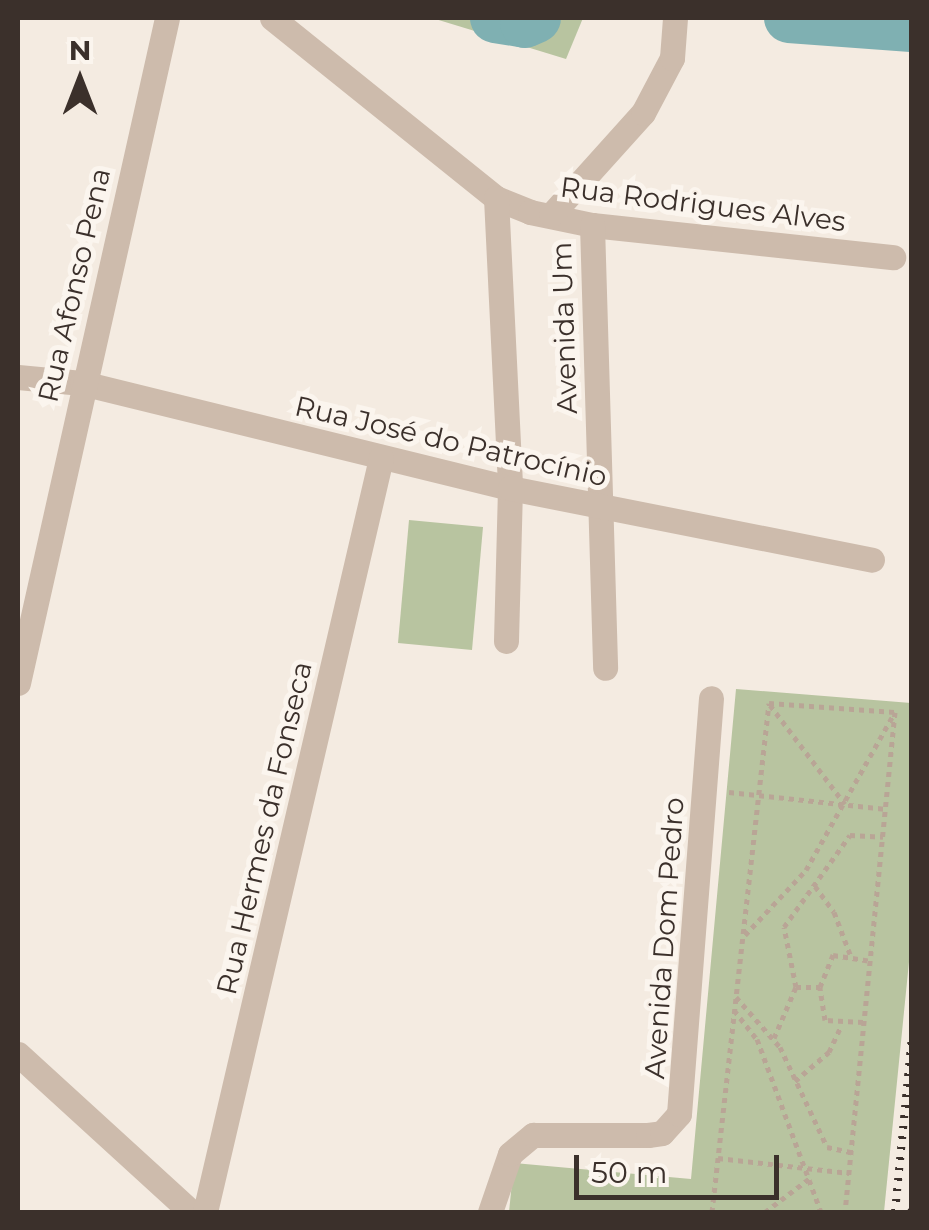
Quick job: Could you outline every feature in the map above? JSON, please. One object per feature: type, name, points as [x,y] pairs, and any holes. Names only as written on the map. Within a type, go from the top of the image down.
[{"type":"street","name":"Rua Afonso Pena","points":[[18,683],[82,382],[168,18]]},
{"type":"street","name":"Rua Rodrigues Alves","points":[[272,18],[496,198],[592,226],[893,257]]},
{"type":"street","points":[[551,216],[644,113],[672,58],[675,18]]},
{"type":"street","points":[[496,198],[510,488],[506,641]]},
{"type":"street","name":"Avenida Um","points":[[592,226],[605,668]]},
{"type":"street","name":"Rua José do Patrocínio","points":[[18,377],[82,382],[510,488],[872,560]]},
{"type":"street","name":"Rua Hermes da Fonseca","points":[[205,1212],[381,458]]},
{"type":"street","name":"Avenida Dom Pedro","points":[[490,1212],[510,1154],[533,1136],[648,1136],[662,1133],[679,1114],[711,698]]},
{"type":"street","points":[[20,1057],[191,1212]]},
{"type":"path","points":[[768,703],[895,712]]},
{"type":"path","points":[[712,1212],[768,703]]},
{"type":"path","points":[[768,703],[846,804]]},
{"type":"path","points":[[742,937],[785,897],[846,804],[895,712]]},
{"type":"path","points":[[844,1212],[895,712]]},
{"type":"path","points":[[704,790],[886,808]]},
{"type":"path","points":[[774,1038],[796,988],[784,927],[850,836],[883,837]]},
{"type":"path","points":[[815,886],[834,912],[850,955]]},
{"type":"path","points":[[864,1022],[840,1026],[824,1020],[820,988],[832,955],[870,961]]},
{"type":"path","points":[[796,988],[820,988]]},
{"type":"path","points":[[736,996],[774,1038],[828,1147],[851,1152]]},
{"type":"path","points":[[734,1010],[757,1039],[808,1168],[821,1212]]},
{"type":"path","points":[[795,1081],[829,1052],[840,1026]]},
{"type":"path","points":[[718,1158],[848,1173]]},
{"type":"path","points":[[765,1212],[810,1178]]},
{"type":"green space","points":[[432,18],[583,18],[566,59]]},
{"type":"green space","points":[[409,520],[483,527],[472,650],[398,643]]},
{"type":"green space","points":[[736,689],[911,703],[911,942],[884,1212],[509,1212],[514,1163],[691,1179]]},
{"type":"waterway","points":[[495,18],[525,23],[536,18]]},
{"type":"waterway","points":[[789,18],[912,27]]},
{"type":"railway","points":[[895,1212],[912,1036]]}]
